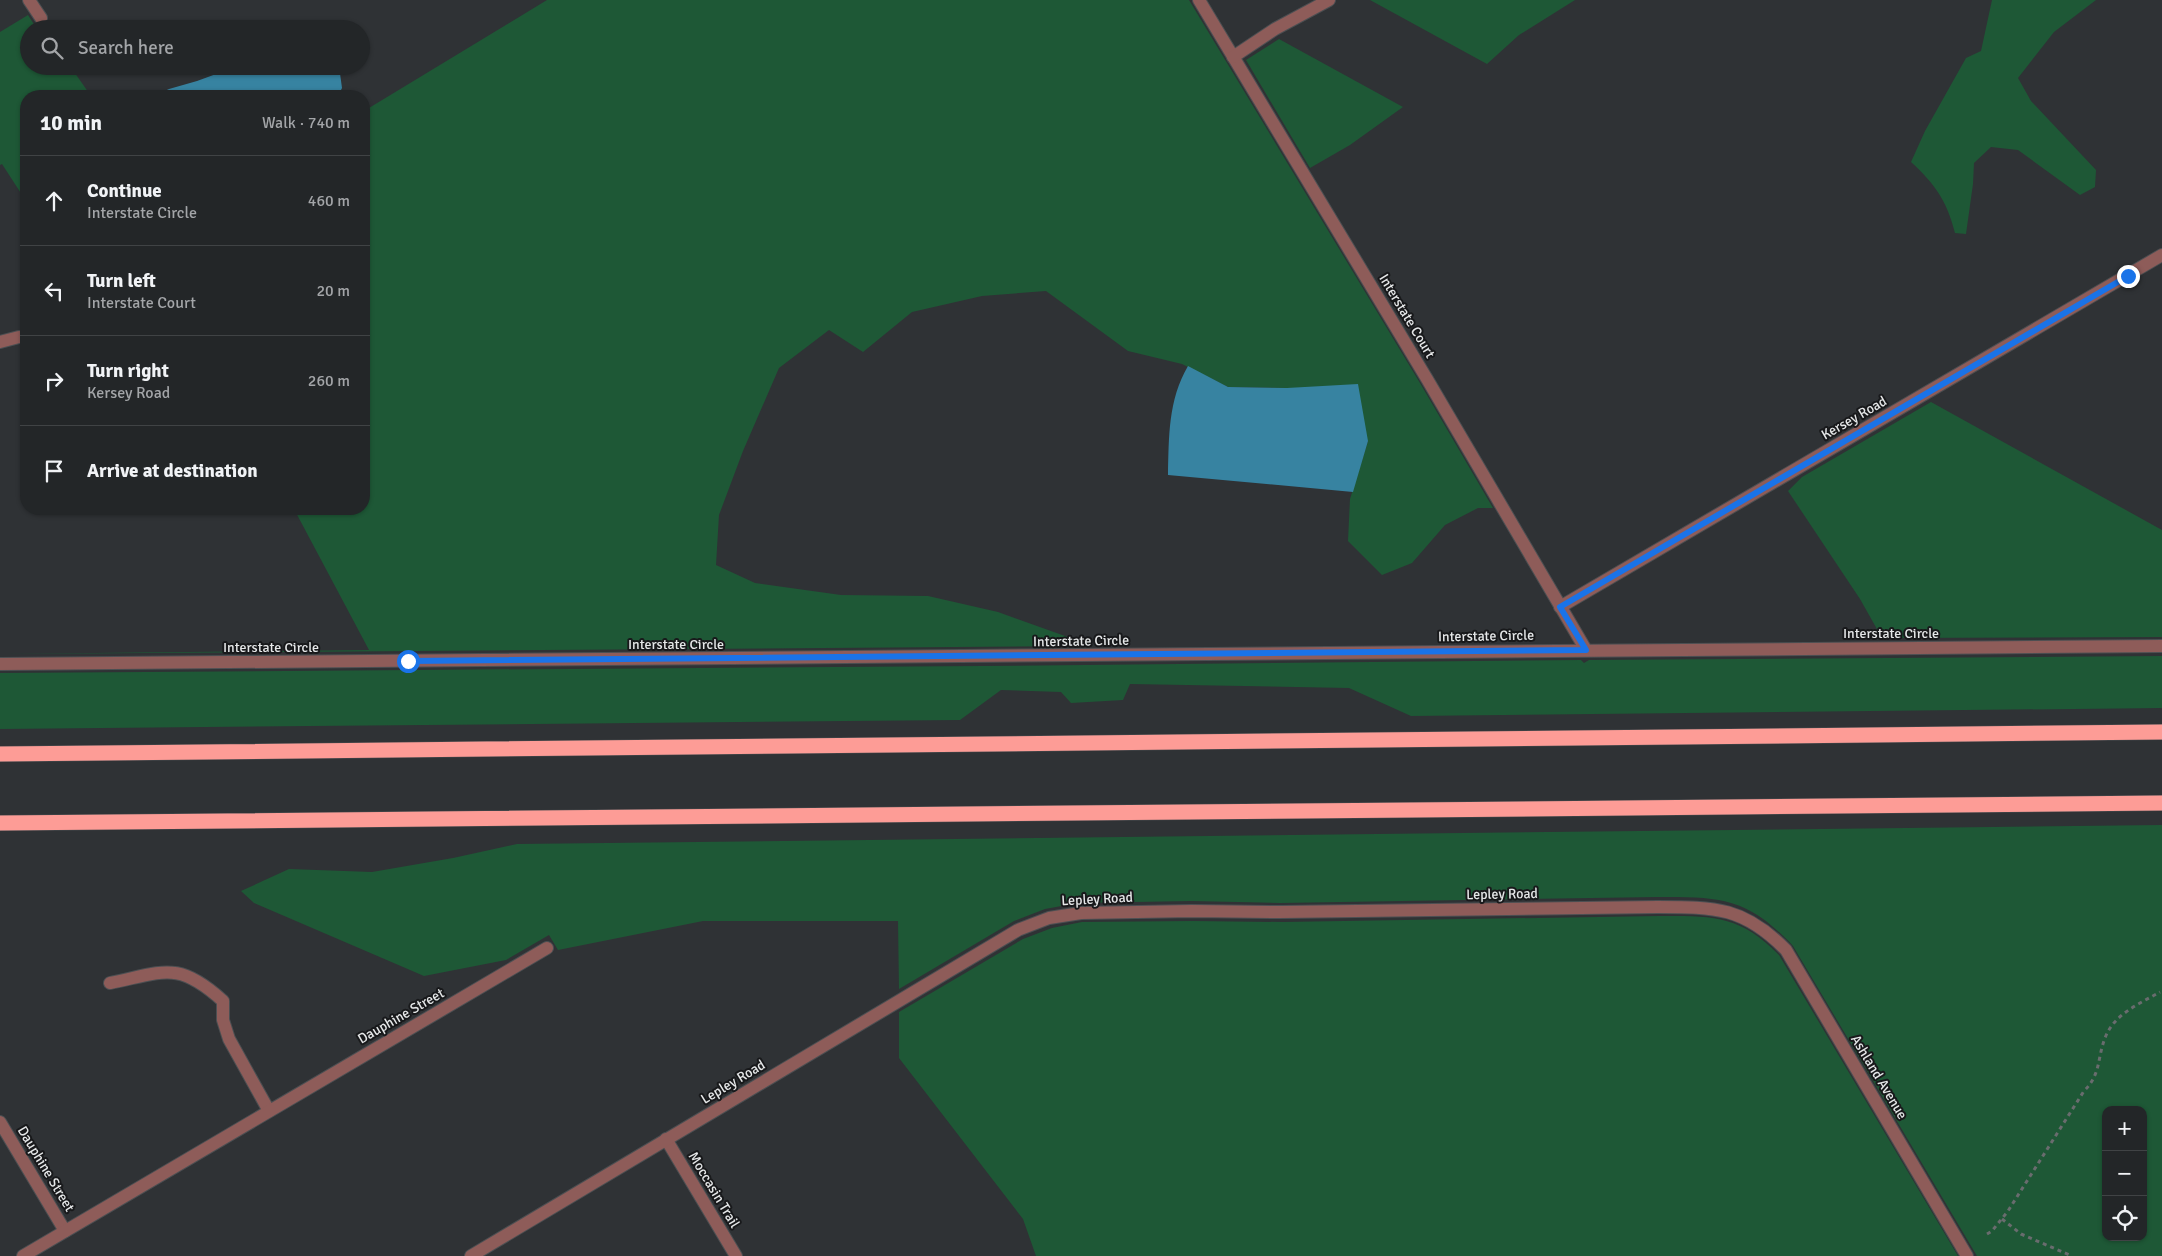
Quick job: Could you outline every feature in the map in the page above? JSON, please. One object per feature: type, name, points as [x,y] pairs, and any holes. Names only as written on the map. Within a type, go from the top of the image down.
[{"type":"highway","points":[[0,754],[2162,732]]},
{"type":"highway","points":[[0,823],[2162,803]]},
{"type":"street","points":[[29,0],[41,18]]},
{"type":"street","name":"Interstate Court","points":[[1199,0],[1422,370],[1586,650]]},
{"type":"street","points":[[1234,57],[1275,30],[1329,0]]},
{"type":"street","name":"Kersey Road","points":[[1560,607],[2162,255]]},
{"type":"street","points":[[0,342],[19,337]]},
{"type":"street","name":"Interstate Circle","points":[[0,664],[2162,646]]},
{"type":"street","name":"Lepley Road","points":[[477,1255],[666,1139],[1018,930],[1048,918],[1080,913],[1192,911],[1282,912],[1706,907],[1726,910],[1754,922]]},
{"type":"street","name":"Ashland Avenue","points":[[1754,922],[1770,934],[1786,950],[1968,1256]]},
{"type":"street","name":"Dauphine Street","points":[[23,1256],[547,948]]},
{"type":"street","points":[[110,983],[162,971],[181,974],[204,983],[223,1001],[223,1020],[229,1039],[269,1111]]},
{"type":"street","name":"Dauphine Street","points":[[0,1122],[65,1231]]},
{"type":"street","name":"Moccasin Trail","points":[[666,1139],[736,1256]]},
{"type":"path","points":[[1987,1234],[2002,1219],[2084,1091],[2093,1082],[2105,1037],[2117,1019],[2123,1013],[2160,992]]},
{"type":"path","points":[[2002,1219],[2021,1234],[2072,1256]]},
{"type":"green space","points":[[547,0],[1189,0],[1420,383],[1493,508],[1478,508],[1445,525],[1412,563],[1382,575],[1348,541],[1350,499],[1368,441],[1287,388],[1228,387],[1182,364],[1128,351],[1046,291],[982,296],[912,312],[863,352],[829,330],[779,368],[743,451],[719,515],[716,565],[755,583],[841,595],[928,596],[998,612],[1093,646],[0,654],[369,650],[297,515],[370,515],[370,107]]},
{"type":"green space","points":[[1370,0],[1575,0],[1519,35],[1487,64]]},
{"type":"green space","points":[[1992,0],[2096,0],[2054,32],[2018,78],[2031,101],[2096,170],[2095,187],[2080,195],[2018,150],[1991,147],[1974,163],[1966,234],[1955,233],[1944,202],[1927,178],[1911,162],[1925,131],[1966,58],[1981,51]]},
{"type":"green space","points":[[28,15],[31,20],[20,20],[20,75],[76,75],[87,90],[20,90],[20,192],[2,164],[0,165],[0,32]]},
{"type":"green space","points":[[1279,39],[1403,107],[1350,145],[1310,168],[1246,60]]},
{"type":"green space","points":[[1931,402],[2162,530],[2162,637],[1882,638],[1860,599],[1788,491],[1802,477]]},
{"type":"green space","points":[[2162,656],[2162,708],[1411,716],[1349,688],[1130,684],[1123,700],[1071,703],[1061,692],[1001,690],[960,720],[0,729],[0,673],[1581,660],[1584,663],[1589,660]]},
{"type":"green space","points":[[2162,825],[2162,1256],[1977,1256],[1793,946],[1777,930],[1761,918],[1747,909],[1732,903],[1699,898],[1657,897],[1280,903],[1191,901],[1078,903],[1045,909],[1014,921],[899,989],[898,921],[703,921],[558,950],[549,935],[506,960],[424,976],[254,903],[241,891],[289,869],[372,872],[453,858],[517,844]]},
{"type":"green space","points":[[1695,916],[1725,920],[1751,932],[1779,955],[1958,1256],[1036,1256],[1023,1219],[899,1058],[899,1012],[1023,939],[1052,928],[1082,922],[1283,922]]},
{"type":"water","points":[[213,75],[340,75],[342,88],[341,90],[167,90]]},
{"type":"water","points":[[1188,366],[1228,387],[1287,388],[1358,384],[1368,441],[1353,492],[1168,475],[1169,433],[1173,405],[1181,379]]},
{"type":"route","points":[[408,661],[1586,650],[1560,607],[2128,276]]}]
